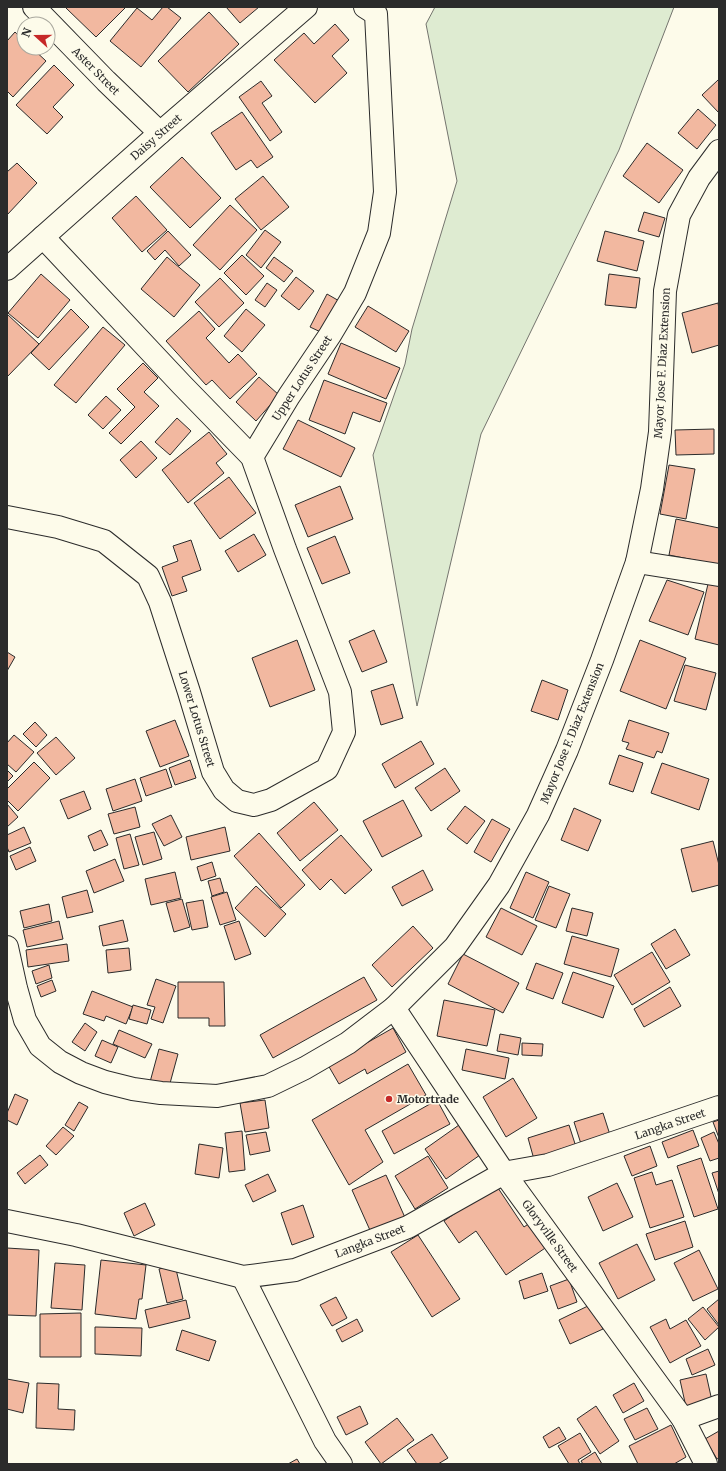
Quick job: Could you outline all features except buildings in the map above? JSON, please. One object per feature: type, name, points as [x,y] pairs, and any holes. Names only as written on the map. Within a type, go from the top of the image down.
[{"type":"street","name":"Aster Street","points":[[34,7],[106,82],[160,134]]},
{"type":"street","name":"Daisy Street","points":[[7,269],[306,7]]},
{"type":"street","name":"Upper Lotus Street","points":[[252,457],[355,293],[379,233],[384,192],[374,9]]},
{"type":"street","name":"Mayor Jose F. Diaz Extension","points":[[7,947],[25,1020],[40,1046],[60,1062],[81,1073],[105,1082],[133,1089],[161,1093],[217,1096],[268,1086],[305,1068],[348,1043],[394,1008],[455,948],[499,886],[538,815],[568,750],[637,562],[652,489],[660,432],[665,291],[679,215],[699,178],[719,152]]},
{"type":"street","points":[[43,237],[176,379],[252,457]]},
{"type":"street","name":"Lower Lotus Street","points":[[7,516],[58,527],[104,541],[148,576],[162,609],[213,772],[224,790],[237,802],[254,805],[271,800],[327,769],[344,732],[340,692],[285,549],[252,457]]},
{"type":"street","points":[[637,562],[719,575]]},
{"type":"street","name":"Gloryville Street","points":[[394,1008],[504,1173],[683,1419],[706,1464]]},
{"type":"street","name":"Langka Street","points":[[7,1221],[76,1236],[243,1277],[295,1270],[408,1227],[504,1173],[548,1165],[719,1107]]},
{"type":"street","points":[[243,1277],[325,1442],[340,1464]]},
{"type":"street","points":[[683,1419],[719,1406]]},
{"type":"green space","points":[[435,7],[674,7],[619,150],[481,434],[417,706],[373,455],[405,364],[412,329],[457,181],[426,24]]},
{"type":"place","name":"Motortrade","points":[[389,1099]]}]
